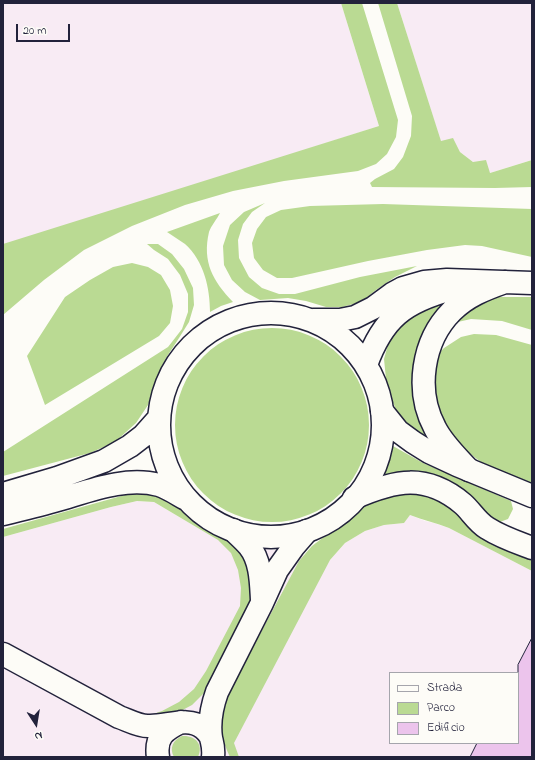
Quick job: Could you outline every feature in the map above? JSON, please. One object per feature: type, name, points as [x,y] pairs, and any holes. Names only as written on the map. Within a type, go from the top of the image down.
[{"type":"main road","points":[[309,320],[334,321],[350,318],[368,311],[396,291],[417,283],[436,281],[478,281],[532,283]]},
{"type":"main road","points":[[366,365],[373,347],[385,327],[405,308],[424,297],[478,281]]},
{"type":"main road","points":[[469,470],[435,429],[430,418],[426,407],[423,387],[424,366],[435,335],[452,311],[472,295],[505,282]]},
{"type":"main road","points":[[276,313],[309,320],[329,329],[345,341],[366,365],[377,389],[382,411],[384,438],[382,452],[377,467],[371,478],[344,509],[330,520],[307,531],[283,536],[272,537],[248,534],[233,530],[210,520],[198,511],[175,483],[162,452],[160,435],[160,408],[168,383],[177,366],[192,346],[207,334],[225,323],[238,318],[276,313]]},
{"type":"main road","points":[[382,411],[398,431],[413,442],[441,458],[532,496]]},
{"type":"main road","points":[[3,494],[57,478],[104,461],[130,446],[146,433],[160,418]]},
{"type":"main road","points":[[3,514],[95,489],[132,482],[160,486],[190,502]]},
{"type":"main road","points":[[354,498],[377,488],[396,484],[408,482],[429,485],[451,495],[464,505],[487,528],[504,538],[532,548]]},
{"type":"main road","points":[[233,530],[249,547],[260,570],[262,603]]},
{"type":"main road","points":[[158,757],[158,745],[161,737],[167,729],[198,712],[216,692],[262,603],[277,570],[307,531]]},
{"type":"main road","points":[[3,654],[119,717],[144,737],[158,757]]},
{"type":"main road","points":[[212,747],[212,712],[216,692]]},
{"type":"main road","points":[[119,717],[143,726],[160,726],[190,722],[203,728],[212,747]]},
{"type":"shaded area","points":[[3,3],[341,3],[379,126],[3,247]]},
{"type":"shaded area","points":[[397,3],[532,3],[532,160],[490,173],[460,152],[453,139],[441,142]]},
{"type":"shaded area","points":[[137,501],[154,502],[218,540],[330,560],[345,543],[365,531],[384,525],[404,523],[410,515],[449,528],[532,571],[532,757],[3,757],[3,537]]},
{"type":"green space","points":[[341,3],[362,3],[398,120],[396,137],[387,154],[376,164],[358,171],[284,181],[233,191],[185,205],[132,226],[84,250],[44,280],[3,315],[3,244],[379,126]]},
{"type":"green space","points":[[378,3],[397,3],[441,141],[453,138],[460,152],[473,162],[486,160],[490,173],[532,160],[532,187],[372,187],[370,183],[394,169],[403,157],[411,136],[412,116]]},
{"type":"green space","points":[[265,203],[252,212],[243,224],[238,240],[239,258],[249,277],[262,288],[279,294],[295,294],[360,277],[417,266],[395,277],[361,302],[342,307],[326,307],[306,301],[288,298],[260,300],[245,292],[232,280],[224,265],[223,246],[230,225],[244,212]]},
{"type":"green space","points":[[383,204],[532,209],[532,257],[482,246],[465,245],[427,250],[368,261],[292,278],[277,278],[263,270],[254,258],[252,243],[257,229],[266,217],[281,210],[310,206]]},
{"type":"green space","points":[[220,213],[209,232],[207,243],[208,262],[215,279],[233,302],[210,312],[209,294],[205,275],[197,258],[185,244],[167,232]]},
{"type":"green space","points":[[147,244],[158,244],[172,254],[184,269],[193,288],[194,305],[189,322],[166,358],[156,379],[148,405],[136,423],[115,442],[90,453],[3,476],[3,452],[168,347],[182,329],[188,312],[188,294],[180,275],[168,259]]},
{"type":"green space","points":[[132,263],[148,267],[161,275],[170,290],[173,306],[170,323],[159,336],[45,405],[27,356],[65,297],[113,267]]},
{"type":"green space","points":[[455,296],[433,317],[421,340],[414,366],[431,441],[415,431],[398,414],[387,389],[384,359],[391,334],[405,316]]},
{"type":"green space","points":[[498,297],[532,297],[532,330],[502,321],[471,319],[449,324],[482,301]]},
{"type":"green space","points":[[282,328],[291,329],[318,339],[341,356],[353,371],[362,388],[368,406],[368,444],[362,462],[353,479],[341,494],[326,506],[309,515],[291,521],[262,522],[253,521],[226,511],[210,500],[197,487],[186,471],[176,444],[175,415],[176,406],[186,379],[197,363],[210,350],[226,339],[253,329]]},
{"type":"green space","points":[[474,334],[496,335],[532,345],[532,483],[482,463],[449,437],[437,415],[431,373],[436,356],[444,348],[461,337]]},
{"type":"green space","points":[[393,446],[423,463],[511,501],[513,509],[508,519],[497,523],[485,517],[380,478],[389,462]]},
{"type":"green space","points":[[401,490],[440,497],[532,555],[532,571],[449,528],[410,515],[404,523],[384,525],[365,531],[345,543],[330,560],[234,743],[239,757],[230,757],[222,734],[222,710],[229,692],[299,561],[312,546],[353,515],[367,502]]},
{"type":"green space","points":[[148,493],[169,498],[182,505],[198,520],[214,528],[236,544],[250,564],[255,583],[250,608],[205,692],[192,705],[175,714],[141,718],[162,711],[179,702],[194,689],[206,671],[240,606],[241,588],[238,570],[231,553],[218,540],[154,502],[137,501],[111,507],[3,537],[3,529],[125,495]]},
{"type":"green space","points":[[182,736],[191,737],[197,741],[200,748],[198,757],[174,757],[172,747],[174,742]]},
{"type":"building","points":[[532,638],[532,757],[470,757],[476,744],[519,744],[518,665]]}]
